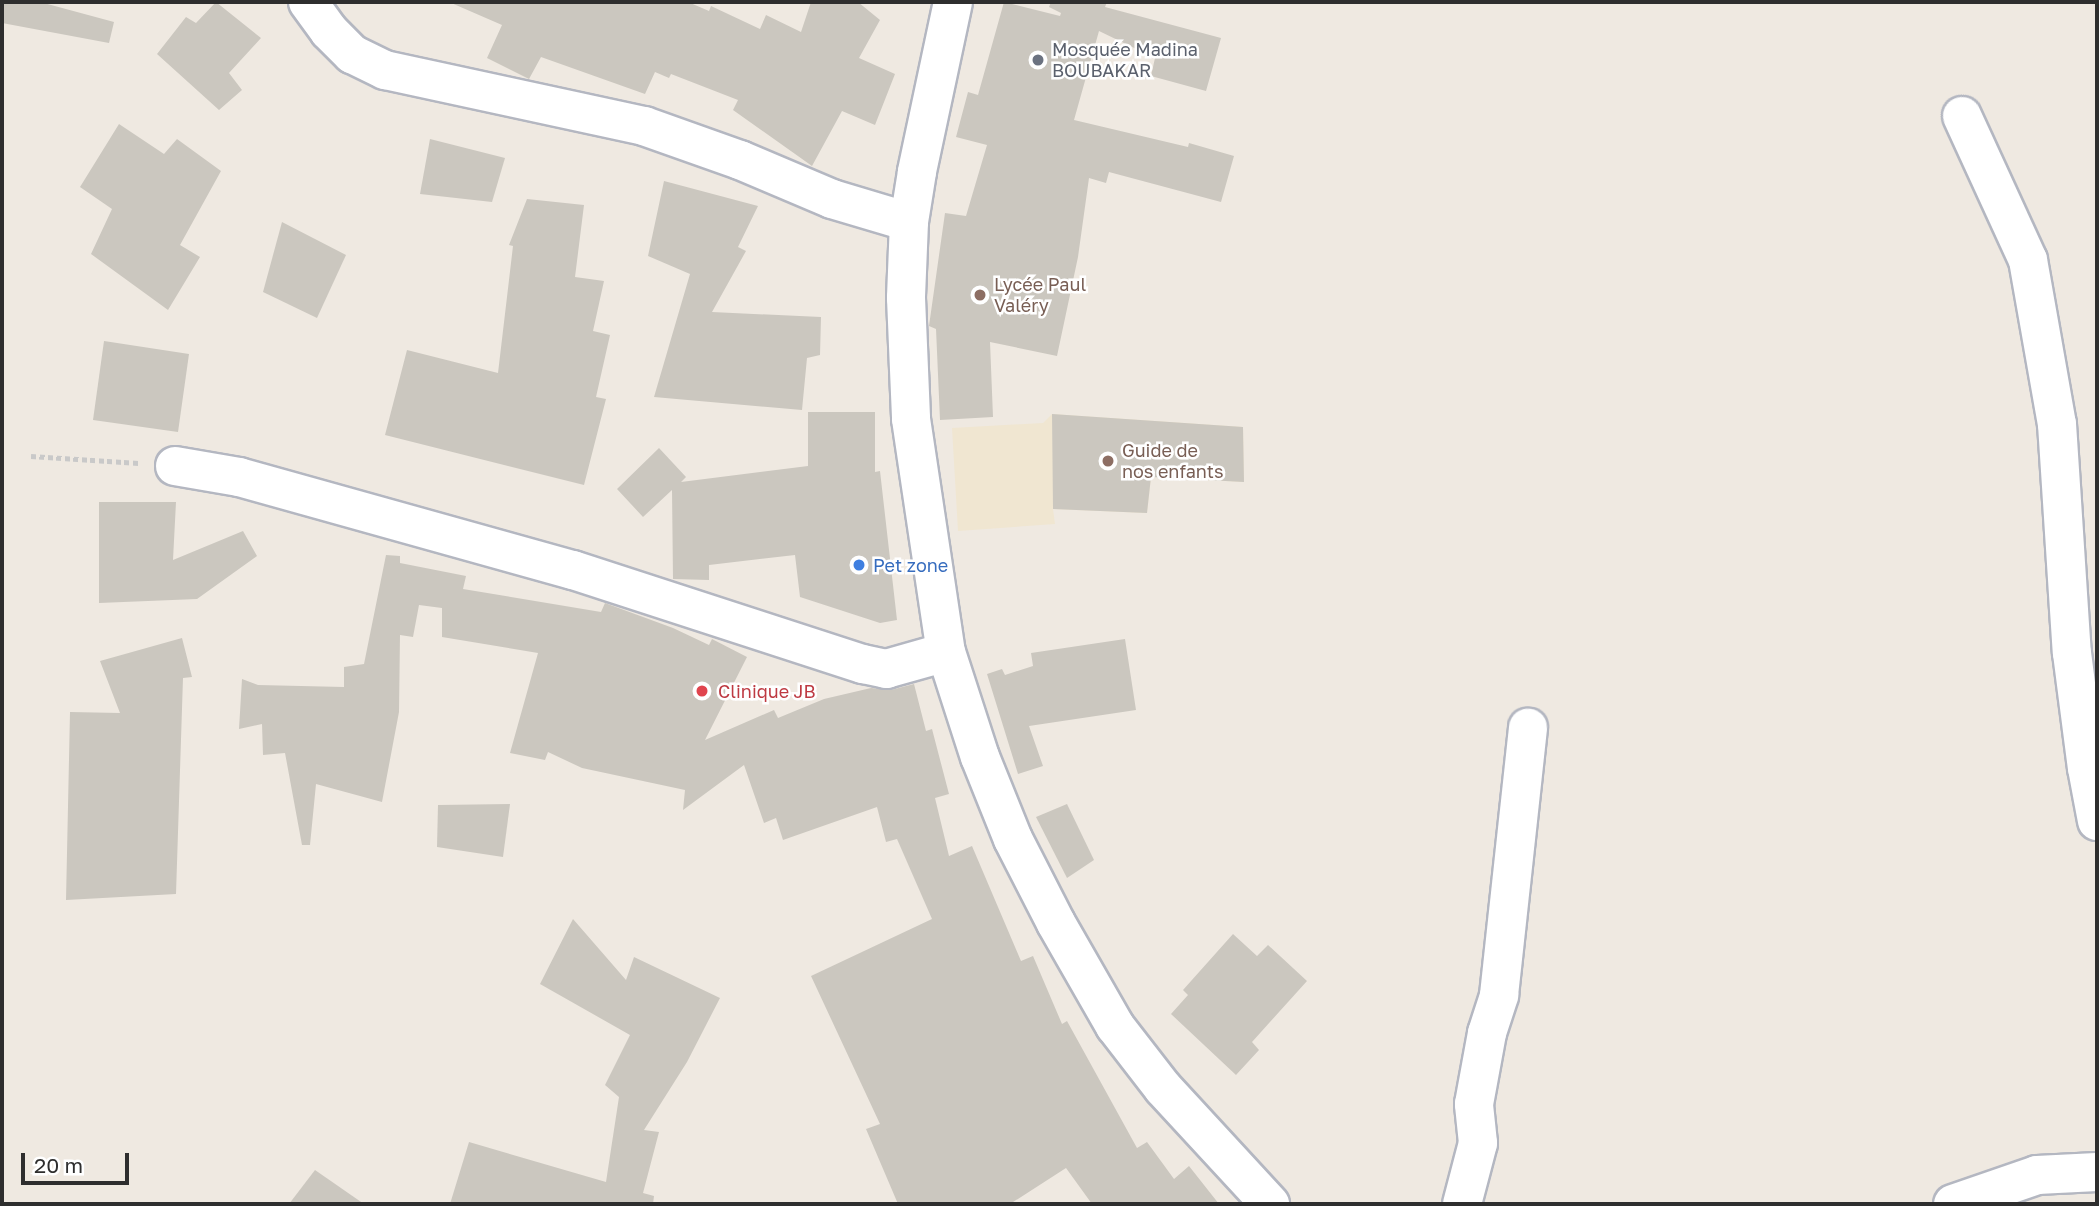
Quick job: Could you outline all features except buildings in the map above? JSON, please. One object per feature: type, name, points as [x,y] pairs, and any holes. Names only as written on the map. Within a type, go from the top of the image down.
[{"type":"street","points":[[308,2],[329,31],[352,54],[385,70],[644,126],[740,160],[832,199],[909,222]]},
{"type":"street","points":[[953,2],[932,92],[909,222],[906,298],[911,419],[946,652],[995,798],[1034,881],[1115,1026],[1163,1088],[1270,1204]]},
{"type":"street","points":[[1962,116],[2028,260],[2057,424],[2072,653],[2097,821]]},
{"type":"street","points":[[175,466],[239,477],[560,566],[863,664],[886,669],[946,652]]},
{"type":"street","points":[[1462,1204],[1478,1143],[1474,1104],[1499,995],[1528,728]]},
{"type":"street","points":[[1953,1204],[2037,1175],[2097,1172]]},
{"type":"path","points":[[31,456],[175,466]]},
{"type":"shaded area","points":[[1052,414],[1243,427],[1244,482],[1151,477],[1147,513],[1053,509],[1055,524],[958,531],[952,428],[1043,423]]},
{"type":"place","name":"Mosquée Madina BOUBAKAR","points":[[1038,60]]},
{"type":"place","name":"Lycée Paul Valéry","points":[[980,295]]},
{"type":"place","name":"Guide de nos enfants","points":[[1108,461]]},
{"type":"place","name":"Pet zone","points":[[859,565]]},
{"type":"place","name":"Clinique JB","points":[[702,691]]}]
